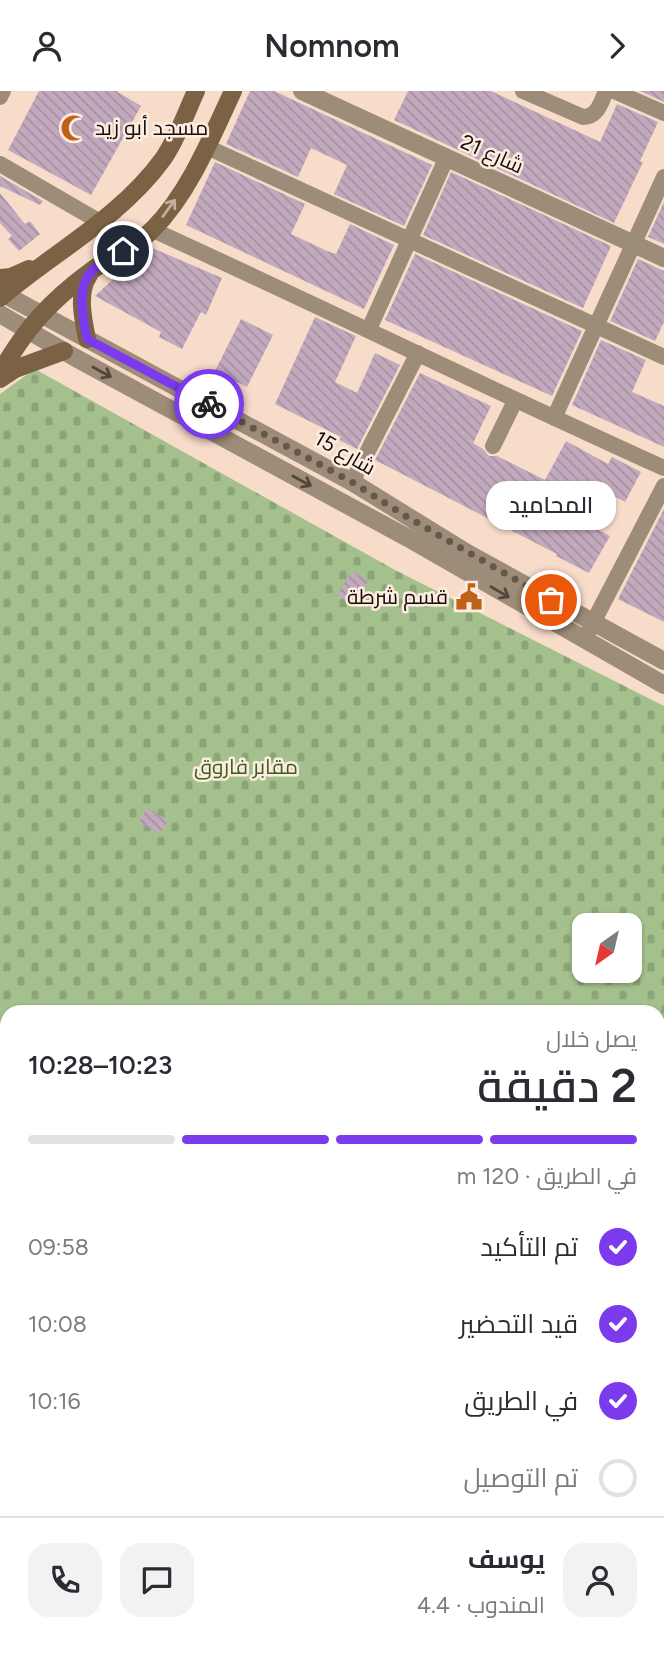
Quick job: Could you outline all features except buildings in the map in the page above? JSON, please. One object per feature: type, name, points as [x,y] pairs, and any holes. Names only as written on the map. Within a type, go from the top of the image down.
[{"type":"main road","points":[[1,291],[11,277],[55,258],[113,212],[163,158],[196,91]]},
{"type":"main road","points":[[0,373],[40,314],[93,269],[153,230],[187,182],[233,91]]},
{"type":"main road","points":[[87,339],[82,292],[84,282],[93,269]]},
{"type":"main road","points":[[0,379],[15,369],[64,351]]},
{"type":"street","points":[[0,97],[3,91]]},
{"type":"street","name":"شارع 21","points":[[302,91],[664,258]]},
{"type":"street","points":[[523,91],[583,117],[596,113],[606,91]]},
{"type":"street","points":[[614,91],[664,113]]},
{"type":"street","points":[[207,147],[664,357]]},
{"type":"street","points":[[369,329],[446,159]]},
{"type":"street","points":[[0,164],[100,222]]},
{"type":"street","points":[[554,418],[664,177]]},
{"type":"street","points":[[153,230],[369,329],[515,401],[664,468]]},
{"type":"street","name":"شارع 15","points":[[1,291],[352,482],[456,546],[664,661]]},
{"type":"street","name":"شارع 15","points":[[0,314],[408,538],[664,685]]},
{"type":"street","points":[[352,482],[418,353]]},
{"type":"street","points":[[493,446],[515,401]]},
{"type":"street","points":[[584,641],[664,486]]},
{"type":"green space","name":"مقابر فاروق","points":[[35,369],[395,570],[664,706],[664,1005],[0,1005],[0,394]]},
{"type":"way so far","points":[[209,404],[352,482],[467,553],[551,600]]},
{"type":"place","name":"مسجد أبو زيد","points":[[74,128]]},
{"type":"place","name":"قسم شرطة","points":[[469,597]]},
{"type":"place","name":"المحاميد","points":[[551,600]]},
{"type":"route","points":[[123,251],[93,269],[84,282],[82,292],[87,339],[209,404]]}]
